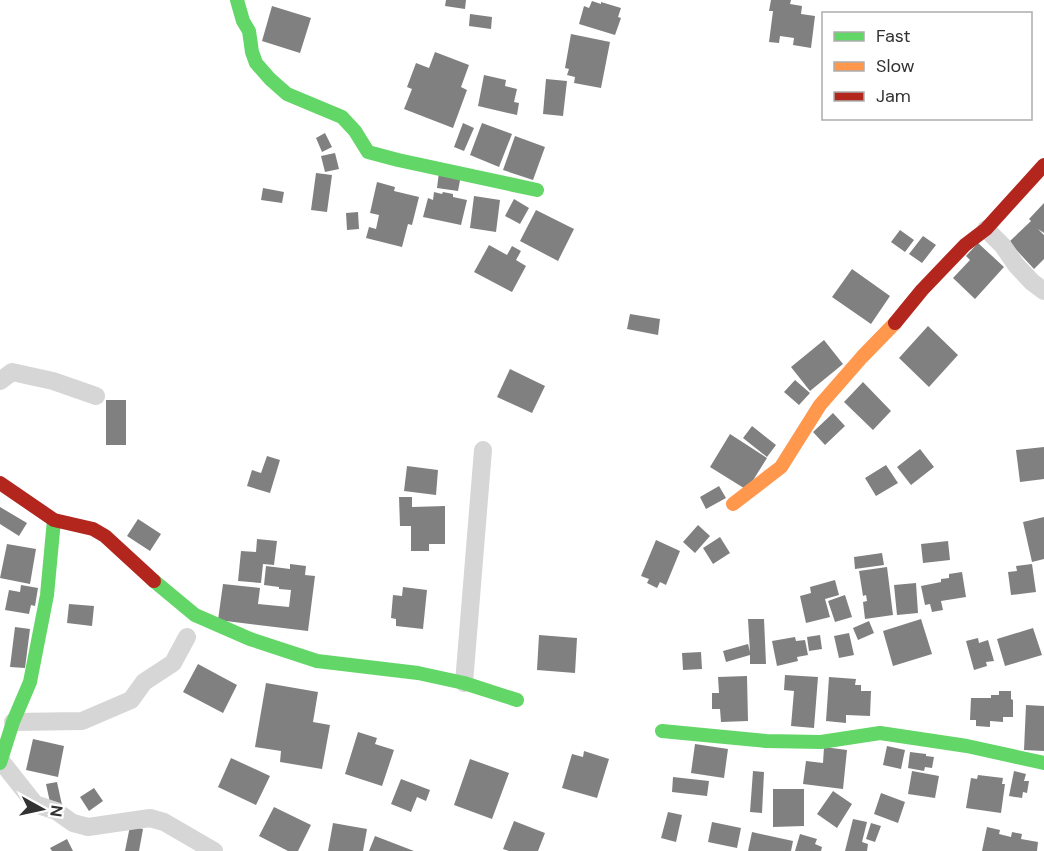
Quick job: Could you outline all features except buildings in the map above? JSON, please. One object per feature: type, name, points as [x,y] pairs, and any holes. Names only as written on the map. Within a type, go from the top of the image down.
[{"type":"street","points":[[237,0],[243,21],[249,31],[256,63],[287,94],[342,117],[355,131],[368,152],[537,189]]},
{"type":"street","points":[[733,504],[781,467],[820,405],[922,290],[965,245],[986,229],[1044,165]]},
{"type":"street","points":[[986,229],[1003,246],[1016,265],[1044,291]]},
{"type":"street","points":[[0,381],[12,372],[53,381],[96,396]]},
{"type":"street","points":[[464,683],[483,450]]},
{"type":"street","points":[[0,483],[54,520],[93,529],[105,536],[163,590],[195,615],[250,639],[317,661],[418,673],[464,683],[517,700]]},
{"type":"street","points":[[54,520],[47,595],[30,682],[13,722],[1,762],[35,804],[56,812],[73,823],[88,827],[150,818],[164,822],[214,851]]},
{"type":"street","points":[[13,722],[82,721],[131,700],[144,682],[173,663],[187,637]]},
{"type":"street","points":[[662,731],[766,741],[821,742],[880,733],[967,746],[1044,763]]},
{"type":"traffic: fast","points":[[237,0],[243,21],[249,31],[256,63],[287,94],[342,117],[355,131],[368,152],[537,190]]},
{"type":"traffic: fast","points":[[0,763],[13,722],[30,682],[47,595],[54,520]]},
{"type":"traffic: fast","points":[[154,581],[195,615],[250,639],[317,661],[418,673],[464,683],[517,700]]},
{"type":"traffic: fast","points":[[662,731],[766,741],[821,742],[880,733],[967,746],[1044,763]]},
{"type":"traffic: slow","points":[[733,504],[781,467],[820,405],[895,323]]},
{"type":"traffic: jam","points":[[895,323],[922,290],[965,245],[986,229],[1044,165]]},
{"type":"traffic: jam","points":[[0,483],[54,520],[93,529],[105,536],[154,581]]}]
